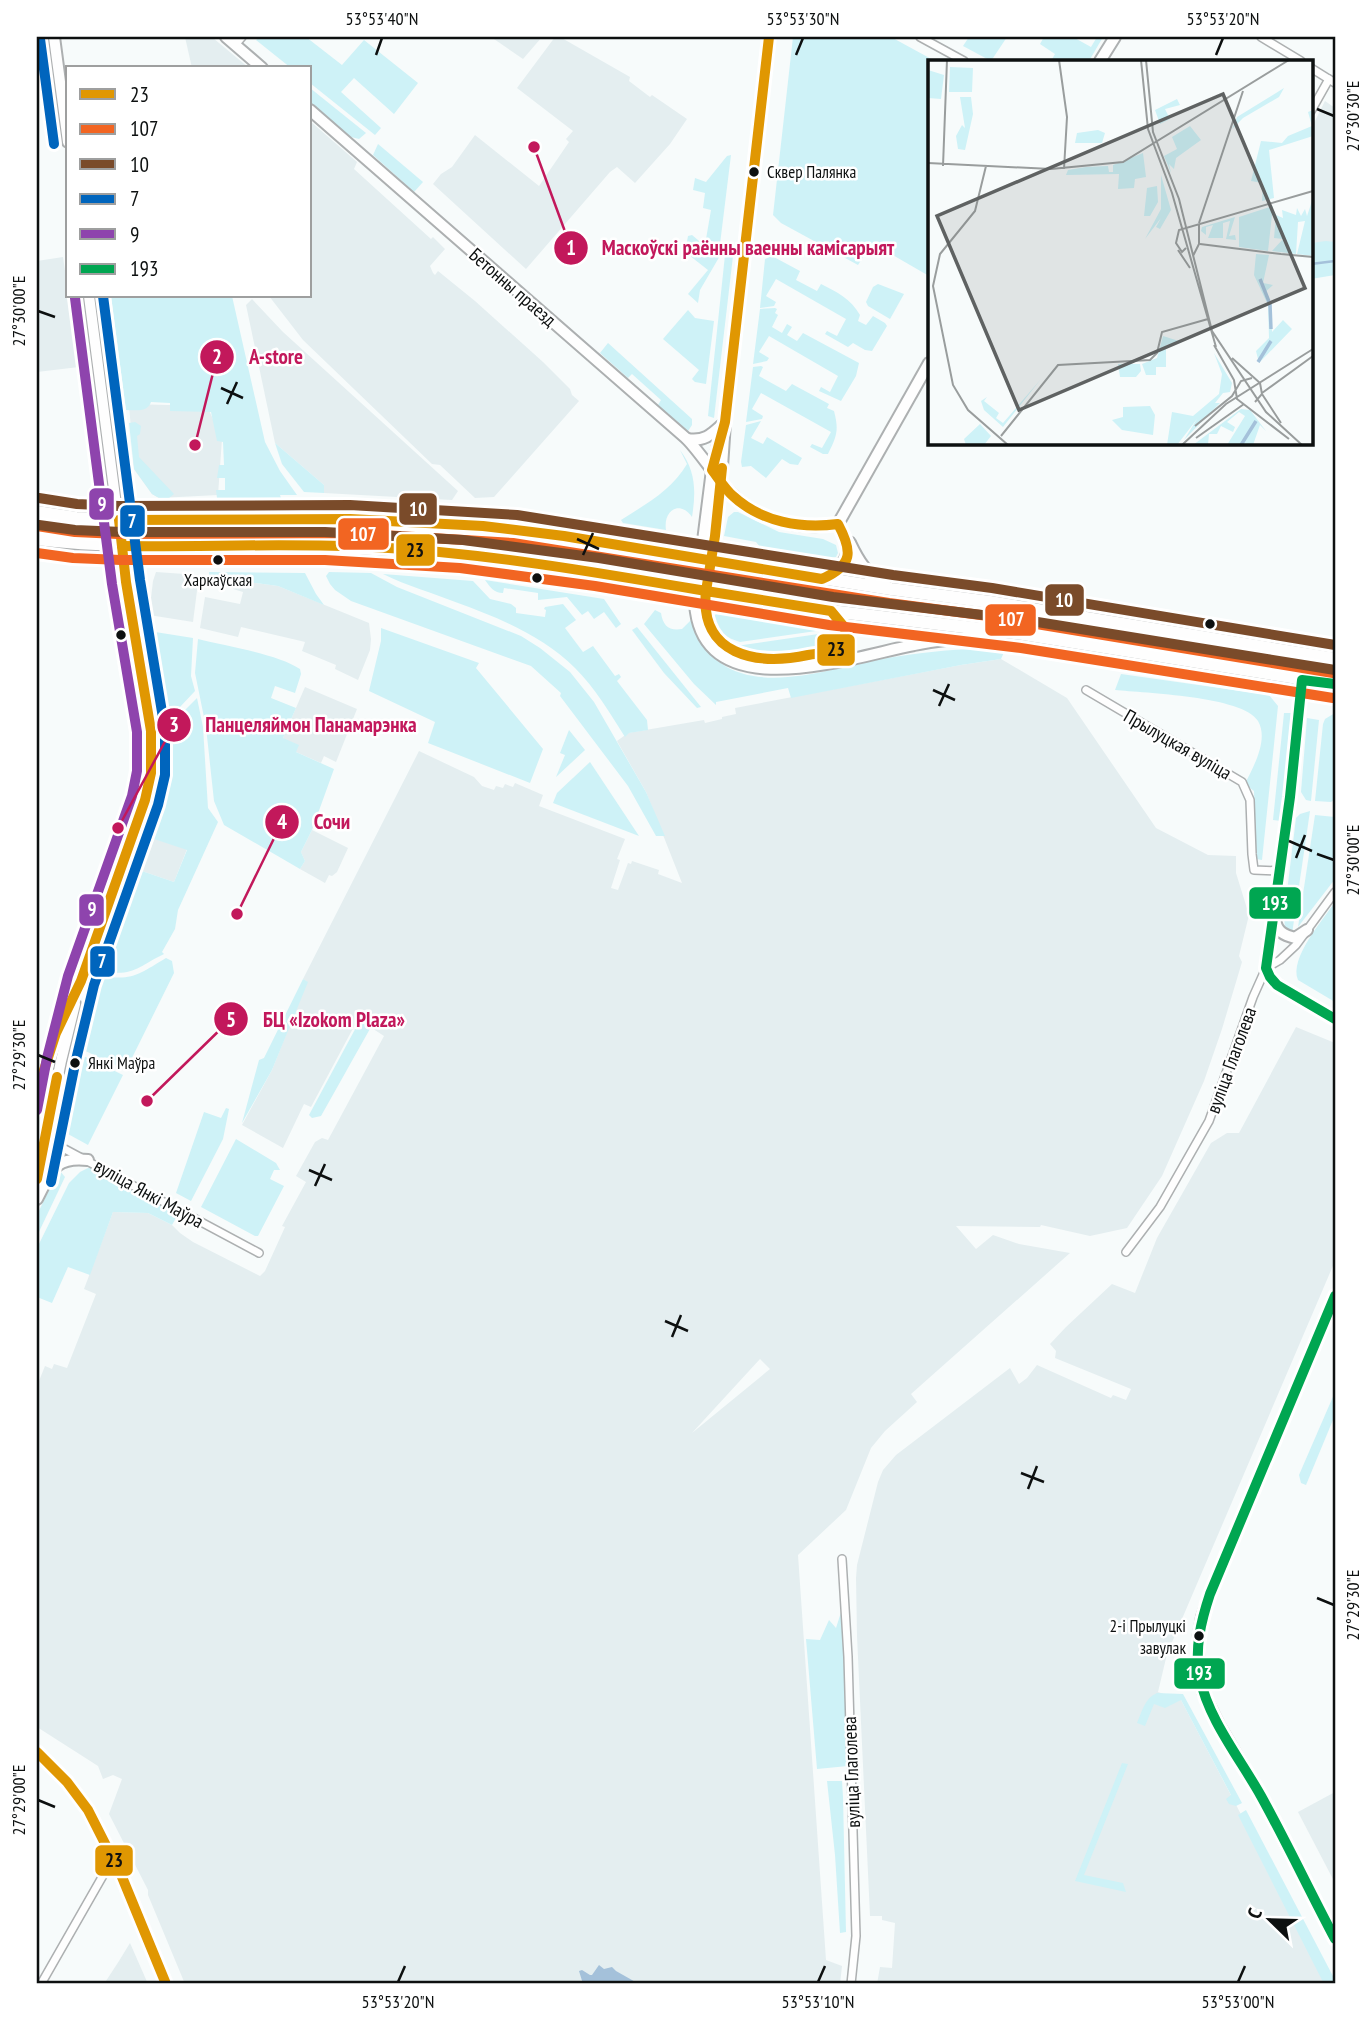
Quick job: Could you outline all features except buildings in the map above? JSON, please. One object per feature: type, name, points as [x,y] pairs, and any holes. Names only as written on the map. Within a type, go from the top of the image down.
[{"type":"main road","points":[[54,37],[66,127]]},
{"type":"main road","points":[[769,37],[725,422],[719,504],[705,607],[709,626],[722,644],[743,654],[772,659],[809,656],[835,649],[844,642],[845,628],[831,611]]},
{"type":"main road","points":[[1103,60],[1115,37]]},
{"type":"main road","points":[[234,39],[260,66]]},
{"type":"main road","name":"Бетонны праезд","points":[[312,112],[687,439],[734,496],[763,515],[776,520],[804,526],[838,524]]},
{"type":"main road","points":[[37,1103],[43,1073],[57,1033],[81,981],[145,800],[151,773],[151,731],[126,582],[89,298]]},
{"type":"main road","points":[[891,589],[866,572],[838,524],[928,365]]},
{"type":"main road","points":[[687,439],[704,440],[725,422]]},
{"type":"main road","points":[[725,422],[712,470],[695,604],[696,621],[704,639],[717,652],[733,662],[750,667],[789,670],[950,638],[1023,634]]},
{"type":"main road","points":[[709,492],[721,482]]},
{"type":"main road","points":[[719,504],[727,496],[734,496]]},
{"type":"main road","points":[[37,512],[76,518],[119,520],[350,519],[515,529],[822,579],[990,602],[1335,659]]},
{"type":"main road","points":[[386,548],[394,522]]},
{"type":"main road","points":[[37,539],[122,546],[386,548],[512,560],[831,611],[1023,634],[1335,684]]},
{"type":"main road","points":[[822,579],[842,566],[848,556],[849,543]]},
{"type":"main road","points":[[1302,680],[1305,654]]},
{"type":"main road","name":"вуліца Глаголева","points":[[1266,968],[1275,914],[1302,680]]},
{"type":"main road","points":[[1275,914],[1276,925],[1284,936],[1295,938],[1307,930]]},
{"type":"main road","points":[[1266,968],[1277,985],[1335,1019]]},
{"type":"main road","points":[[37,1179],[41,1137],[81,981]]},
{"type":"main road","points":[[37,1199],[58,1165],[72,1158],[88,1160]]},
{"type":"main road","points":[[1335,1296],[1210,1594],[1198,1639],[1198,1665],[1203,1692],[1219,1725],[1262,1798],[1335,1939]]},
{"type":"main road","points":[[39,1758],[67,1782],[89,1810],[115,1862],[166,1984]]},
{"type":"street","points":[[920,37],[962,60]]},
{"type":"street","points":[[1261,37],[1299,60]]},
{"type":"street","points":[[1312,69],[1332,81],[1312,110]]},
{"type":"street","name":"Прылуцкая вуліца","points":[[1086,690],[1242,782],[1250,800],[1254,870],[1280,871]]},
{"type":"street","points":[[1266,968],[1280,960],[1307,930],[1335,892]]},
{"type":"street","name":"вуліца Глаголева","points":[[1126,1252],[1160,1207],[1209,1121],[1266,968]]},
{"type":"street","name":"вуліца Янкі Маўра","points":[[41,1137],[259,1253]]},
{"type":"street","name":"вуліца Глаголева","points":[[842,1559],[848,1657],[856,1937],[851,1984]]},
{"type":"street","points":[[41,1984],[105,1872],[115,1862]]},
{"type":"shaded area","points":[[185,37],[213,38],[247,66],[192,66]]},
{"type":"shaded area","points":[[260,37],[306,37],[342,65],[364,40],[418,83],[394,114],[354,78],[341,92],[381,128],[375,135],[312,85],[312,66],[288,66],[256,40]]},
{"type":"shaded area","points":[[491,37],[542,37],[523,59]]},
{"type":"shaded area","points":[[555,37],[560,37],[630,77],[629,81],[650,97],[652,95],[687,119],[670,144],[635,183],[617,167],[610,172],[526,269],[433,184],[441,174],[452,167],[475,135],[539,186],[569,142],[566,139],[573,131],[517,88]]},
{"type":"shaded area","name":"Сквер Палянка","points":[[793,37],[891,37],[933,60],[928,60],[928,275],[872,243],[858,265],[781,223],[773,215]]},
{"type":"shaded area","points":[[969,37],[1007,37],[992,60],[963,46]]},
{"type":"shaded area","points":[[1044,37],[1073,37],[1091,47],[1097,37],[1103,37],[1090,60],[1052,60],[1055,54],[1040,44]]},
{"type":"shaded area","points":[[312,90],[366,133],[359,139],[351,137],[312,105]]},
{"type":"shaded area","points":[[1325,101],[1335,108],[1335,242],[1312,243],[1312,127]]},
{"type":"shaded area","points":[[312,123],[357,162],[354,169],[445,249],[430,266],[433,273],[435,275],[438,271],[475,301],[543,362],[579,401],[494,497],[475,498],[440,465],[432,464],[303,340],[271,298],[312,298]]},
{"type":"shaded area","points":[[378,144],[423,182],[414,192],[373,155]]},
{"type":"shaded area","points":[[731,155],[720,244],[706,239],[711,210],[703,208],[705,193],[693,190],[695,178],[706,182],[727,156]]},
{"type":"shaded area","points":[[692,235],[721,254],[700,290],[698,303],[688,294],[708,270],[685,252],[688,236]]},
{"type":"shaded area","points":[[1335,242],[1335,275],[1312,279],[1312,243]]},
{"type":"shaded area","points":[[725,255],[733,256],[714,418],[708,416]]},
{"type":"shaded area","points":[[772,256],[800,271],[796,280],[817,291],[821,284],[843,296],[860,315],[858,321],[866,325],[873,316],[885,323],[887,326],[872,351],[853,343],[848,347],[825,334],[827,331],[837,336],[846,319],[776,279],[766,296],[776,302],[774,306],[760,308],[765,259]]},
{"type":"shaded area","points":[[63,257],[66,298],[69,298],[79,367],[37,372],[37,261]]},
{"type":"shaded area","points":[[878,284],[904,294],[890,319],[868,306],[866,302],[873,287]]},
{"type":"shaded area","points":[[111,298],[232,298],[265,442],[280,471],[297,495],[280,495],[281,498],[217,498],[216,490],[225,490],[225,478],[217,478],[219,465],[224,465],[223,442],[217,441],[211,412],[170,411],[170,403],[151,402],[144,409],[126,410]]},
{"type":"shaded area","points":[[252,299],[283,332],[458,491],[452,500],[324,493],[324,485],[275,443],[246,305]]},
{"type":"shaded area","points":[[775,308],[778,315],[772,327],[782,333],[787,324],[792,327],[787,335],[797,341],[803,333],[859,363],[856,376],[841,401],[819,391],[821,387],[830,392],[838,376],[769,336],[759,352],[769,358],[767,361],[753,364],[760,309]]},
{"type":"shaded area","points":[[688,310],[695,318],[714,321],[706,384],[692,379],[699,370],[663,339]]},
{"type":"shaded area","points":[[608,343],[692,419],[688,431],[658,405],[661,400],[632,374],[628,378],[600,353]]},
{"type":"shaded area","points":[[753,367],[763,367],[759,376],[786,391],[792,384],[829,404],[827,408],[834,411],[837,428],[828,454],[810,447],[812,444],[822,448],[831,432],[761,393],[752,409],[763,416],[762,419],[746,422]]},
{"type":"shaded area","points":[[129,404],[207,406],[222,439],[218,495],[159,498],[152,494],[134,469]]},
{"type":"shaded area","points":[[761,421],[751,438],[763,444],[767,437],[802,458],[798,465],[782,459],[766,478],[751,466],[742,467],[746,425]]},
{"type":"shaded area","points":[[135,422],[141,426],[137,436],[139,457],[174,494],[169,498],[159,498],[152,494],[134,469],[129,423]]},
{"type":"shaded area","points":[[275,443],[324,485],[324,493],[304,492],[282,464]]},
{"type":"shaded area","points":[[680,450],[689,466],[694,482],[692,517],[682,509],[673,510],[667,517],[666,530],[623,523],[621,520],[658,496],[681,473],[687,464]]},
{"type":"shaded area","points":[[339,503],[343,511],[222,513],[216,510],[216,505]]},
{"type":"shaded area","points":[[734,512],[779,532],[823,539],[836,545],[838,553],[831,558],[760,547],[756,542],[724,536],[728,517]]},
{"type":"shaded area","points":[[383,533],[500,541],[694,571],[693,576],[537,552],[420,540],[322,537],[146,539],[144,536]]},
{"type":"shaded area","points":[[323,557],[458,564],[465,572],[321,564]]},
{"type":"shaded area","points":[[156,572],[199,575],[193,622],[149,615]]},
{"type":"shaded area","points":[[209,572],[305,573],[324,605],[278,586],[209,577]]},
{"type":"shaded area","points":[[329,572],[371,573],[397,587],[521,636],[540,648],[570,672],[594,702],[646,792],[665,836],[656,836],[628,786],[560,696],[561,693],[531,666],[351,601],[330,584],[326,576]]},
{"type":"shaded area","points":[[383,574],[473,581],[490,599],[511,604],[516,608],[516,613],[545,617],[545,607],[563,604],[576,620],[565,628],[583,652],[593,646],[615,676],[619,674],[621,677],[617,681],[647,720],[648,730],[629,733],[625,737],[582,676],[535,637],[489,615]]},
{"type":"shaded area","points":[[234,580],[278,586],[369,623],[370,650],[358,680],[335,669],[336,665],[302,651],[305,642],[241,627],[238,637],[200,628],[205,597],[240,604],[243,592],[233,589]]},
{"type":"shaded area","points":[[485,580],[604,599],[621,624],[616,628],[604,612],[594,619],[588,611],[582,615],[567,597],[538,600],[538,593],[504,588],[503,593],[500,593],[492,589]]},
{"type":"shaded area","points":[[655,610],[661,613],[663,621],[670,628],[682,629],[691,620],[706,648],[725,666],[749,675],[776,678],[917,654],[1005,650],[1001,659],[791,698],[788,688],[716,702],[716,705],[694,684],[644,624]]},
{"type":"shaded area","points":[[750,612],[827,625],[830,629],[740,642],[723,633],[713,617],[716,614],[748,618]]},
{"type":"shaded area","points":[[637,627],[701,707],[697,708],[664,673],[632,630]]},
{"type":"shaded area","points":[[381,628],[479,663],[476,668],[543,749],[530,783],[428,743],[435,722],[369,691],[381,641]]},
{"type":"shaded area","points":[[833,628],[838,628],[835,641],[826,649],[815,652],[771,654],[736,646],[832,632]]},
{"type":"shaded area","points":[[149,631],[193,638],[191,676],[195,691],[179,708],[166,729]]},
{"type":"shaded area","points":[[198,639],[265,655],[300,669],[295,693],[275,686],[271,698],[296,708],[283,738],[299,745],[296,752],[334,769],[301,852],[305,861],[300,869],[224,825],[214,801],[206,727],[195,673]]},
{"type":"shaded area","points":[[1001,659],[1067,698],[1156,828],[1208,855],[1236,856],[1236,873],[1249,915],[1239,956],[1242,962],[1204,1081],[1162,1176],[1127,1228],[1090,1236],[1041,1225],[956,1226],[976,1249],[993,1235],[1019,1244],[1070,1253],[911,1394],[917,1402],[885,1431],[871,1448],[846,1510],[798,1555],[826,1960],[842,1966],[840,1984],[185,1984],[148,1890],[109,1814],[122,1779],[113,1775],[103,1779],[98,1766],[37,1727],[37,1386],[45,1366],[52,1369],[54,1364],[67,1368],[96,1294],[84,1289],[113,1212],[148,1213],[172,1225],[193,1242],[260,1276],[265,1271],[285,1227],[282,1226],[306,1182],[296,1176],[315,1142],[322,1138],[328,1140],[384,1036],[358,1019],[311,1107],[304,1104],[283,1148],[242,1125],[272,1070],[307,982],[303,979],[419,751],[474,777],[482,786],[494,790],[496,786],[503,788],[505,784],[513,787],[515,783],[543,795],[539,806],[625,839],[617,859],[620,860],[611,888],[618,890],[628,863],[631,864],[632,861],[659,870],[658,874],[682,883],[646,792],[617,741],[628,733],[722,719],[736,714],[735,708]],"holes":[[[760,1359],[770,1369],[692,1433]]]},
{"type":"shaded area","points":[[1121,674],[1269,695],[1278,706],[1262,860],[1256,859],[1254,791],[1245,784],[1261,745],[1261,728],[1258,721],[1249,713],[1214,701],[1115,690]]},
{"type":"shaded area","points":[[305,687],[357,709],[336,762],[324,756],[321,763],[296,752],[283,738]]},
{"type":"shaded area","points":[[197,698],[203,727],[208,808],[218,822],[178,910],[175,929],[162,952],[164,954],[128,972],[101,971],[139,870],[174,882],[187,850],[148,837],[164,792],[167,739],[184,711]]},
{"type":"shaded area","points":[[1284,713],[1291,713],[1281,821],[1273,820]]},
{"type":"shaded area","points":[[1335,713],[1335,799],[1331,802],[1315,801],[1323,724],[1325,719]]},
{"type":"shaded area","points":[[1307,718],[1319,720],[1311,801],[1306,800],[1301,792]]},
{"type":"shaded area","points":[[569,730],[585,750],[556,777],[565,755],[560,753]]},
{"type":"shaded area","points":[[590,762],[639,836],[553,803],[557,793]]},
{"type":"shaded area","points":[[1310,811],[1292,934],[1285,928],[1284,916],[1296,818]]},
{"type":"shaded area","points":[[1315,815],[1335,817],[1335,879],[1298,927]]},
{"type":"shaded area","points":[[312,830],[348,848],[337,872],[329,875],[325,883],[300,869],[305,861],[301,852]]},
{"type":"shaded area","points":[[155,838],[187,849],[174,882],[139,870],[147,848],[150,848]]},
{"type":"shaded area","points":[[1335,902],[1335,1002],[1298,980],[1297,971],[1298,961],[1309,939]]},
{"type":"shaded area","points":[[166,958],[172,961],[174,973],[126,1070],[79,1048],[87,1007],[98,975],[119,978],[135,975]]},
{"type":"shaded area","points":[[303,979],[308,982],[272,1070],[242,1123],[259,1060],[264,1058]]},
{"type":"shaded area","points":[[360,1020],[371,1027],[321,1116],[312,1118],[309,1115]]},
{"type":"shaded area","points":[[1296,1027],[1335,1043],[1335,1261],[1167,1654],[1158,1692],[1181,1700],[1330,1984],[877,1984],[880,1967],[892,1968],[895,1923],[882,1920],[882,1916],[870,1916],[856,1578],[857,1565],[883,1470],[896,1455],[1010,1368],[1019,1384],[1037,1365],[1111,1398],[1113,1395],[1126,1400],[1131,1389],[1055,1358],[1056,1351],[1050,1344],[1112,1284],[1135,1293],[1157,1238],[1211,1143],[1227,1133],[1239,1133]]},
{"type":"shaded area","points":[[77,1053],[123,1075],[88,1145],[68,1134],[63,1127]]},
{"type":"shaded area","points":[[226,1108],[229,1109],[223,1139],[191,1201],[176,1193],[204,1112],[221,1118]]},
{"type":"shaded area","points":[[236,1139],[276,1163],[280,1170],[274,1170],[270,1179],[284,1186],[258,1236],[201,1207]]},
{"type":"shaded area","points":[[88,1168],[96,1168],[177,1216],[172,1225],[148,1213],[113,1212],[90,1275],[68,1267],[52,1303],[37,1297],[37,1248],[69,1183]]},
{"type":"shaded area","points":[[60,1171],[65,1177],[37,1236],[37,1215]]},
{"type":"shaded area","points":[[1335,1392],[1335,1415],[1306,1485],[1301,1483],[1299,1475]]},
{"type":"shaded area","points":[[843,1606],[848,1766],[817,1769],[806,1639],[820,1640],[829,1620],[836,1628]]},
{"type":"shaded area","points":[[1157,1693],[1183,1694],[1242,1803],[1236,1806],[1229,1804],[1226,1799],[1231,1795],[1181,1700],[1165,1708],[1154,1704],[1145,1726],[1137,1723],[1147,1702]]},
{"type":"shaded area","points":[[1122,1763],[1128,1764],[1084,1875],[1123,1883],[1126,1892],[1075,1881]]},
{"type":"shaded area","points":[[827,1781],[842,1781],[846,1932],[840,1933],[835,1855]]},
{"type":"shaded area","points":[[1335,1792],[1335,1883],[1298,1812]]},
{"type":"shaded area","points":[[1246,1810],[1335,1984],[1324,1984],[1238,1815]]},
{"type":"shaded area","points":[[130,1943],[148,1984],[104,1984],[119,1961]]},
{"type":"shaded area","points":[[599,1965],[604,1969],[612,1967],[639,1984],[583,1984],[579,1971],[592,1975]]},
{"type":"waterway","points":[[1312,264],[1335,261]]},
{"type":"transit line","name":"23","points":[[37,1103],[56,1033],[81,981],[145,800],[151,773],[151,731],[126,582],[119,520],[350,519],[483,526],[564,536],[822,579],[845,563],[848,550],[838,524],[796,524],[769,518],[733,496],[712,470],[725,422],[769,37]]},
{"type":"transit line","name":"7","points":[[40,39],[54,144]]},
{"type":"transit line","name":"9","points":[[37,1110],[68,976],[132,796],[137,771],[137,732],[112,584],[75,298]]},
{"type":"transit line","name":"7","points":[[51,1182],[94,985],[158,805],[165,775],[165,730],[140,580],[103,298]]},
{"type":"transit line","name":"23","points":[[706,591],[722,468]]},
{"type":"transit line","name":"10","points":[[39,498],[77,504],[119,506],[350,505],[517,515],[893,575],[992,588],[1335,645]]},
{"type":"transit line","name":"10","points":[[39,525],[122,532],[325,532],[463,540],[599,558],[833,597],[1025,620],[1335,670]]},
{"type":"transit line","name":"107","points":[[37,526],[75,532],[118,534],[350,533],[513,543],[889,603],[988,616],[1333,673]]},
{"type":"transit line","name":"23","points":[[122,546],[311,545],[415,550],[540,564],[706,591]]},
{"type":"transit line","name":"107","points":[[37,553],[121,560],[325,560],[460,568],[595,586],[829,625],[1021,648],[1333,698]]},
{"type":"transit line","name":"23","points":[[706,591],[831,611],[845,628],[844,642],[832,651],[788,658],[769,659],[735,651],[721,642],[712,630],[706,613],[706,591]]},
{"type":"transit line","name":"193","points":[[1335,684],[1302,680],[1290,797],[1266,968],[1277,985],[1335,1019]]},
{"type":"transit line","name":"23","points":[[37,1179],[57,1077]]},
{"type":"transit line","name":"193","points":[[1335,1296],[1210,1594],[1198,1646],[1200,1678],[1210,1709],[1271,1814],[1335,1939]]},
{"type":"transit line","name":"23","points":[[37,1752],[67,1782],[88,1810],[122,1877],[166,1984]]},
{"type":"place","name":"Маскоўскі раённы ваенны камісарыят","points":[[534,147]]},
{"type":"place","name":"Сквер Палянка","points":[[754,172]]},
{"type":"place","name":"А-store","points":[[195,445]]},
{"type":"place","name":"Харкаўская","points":[[218,560]]},
{"type":"place","name":"Панцеляймон Панамарэнка","points":[[118,828]]},
{"type":"place","name":"Сочи","points":[[237,914]]},
{"type":"place","name":"Янкі Маўра","points":[[75,1063]]},
{"type":"place","name":"БЦ «Izokom Plaza»","points":[[147,1101]]},
{"type":"place","name":"2-і Прылуцкі завулак","points":[[1199,1636]]}]
